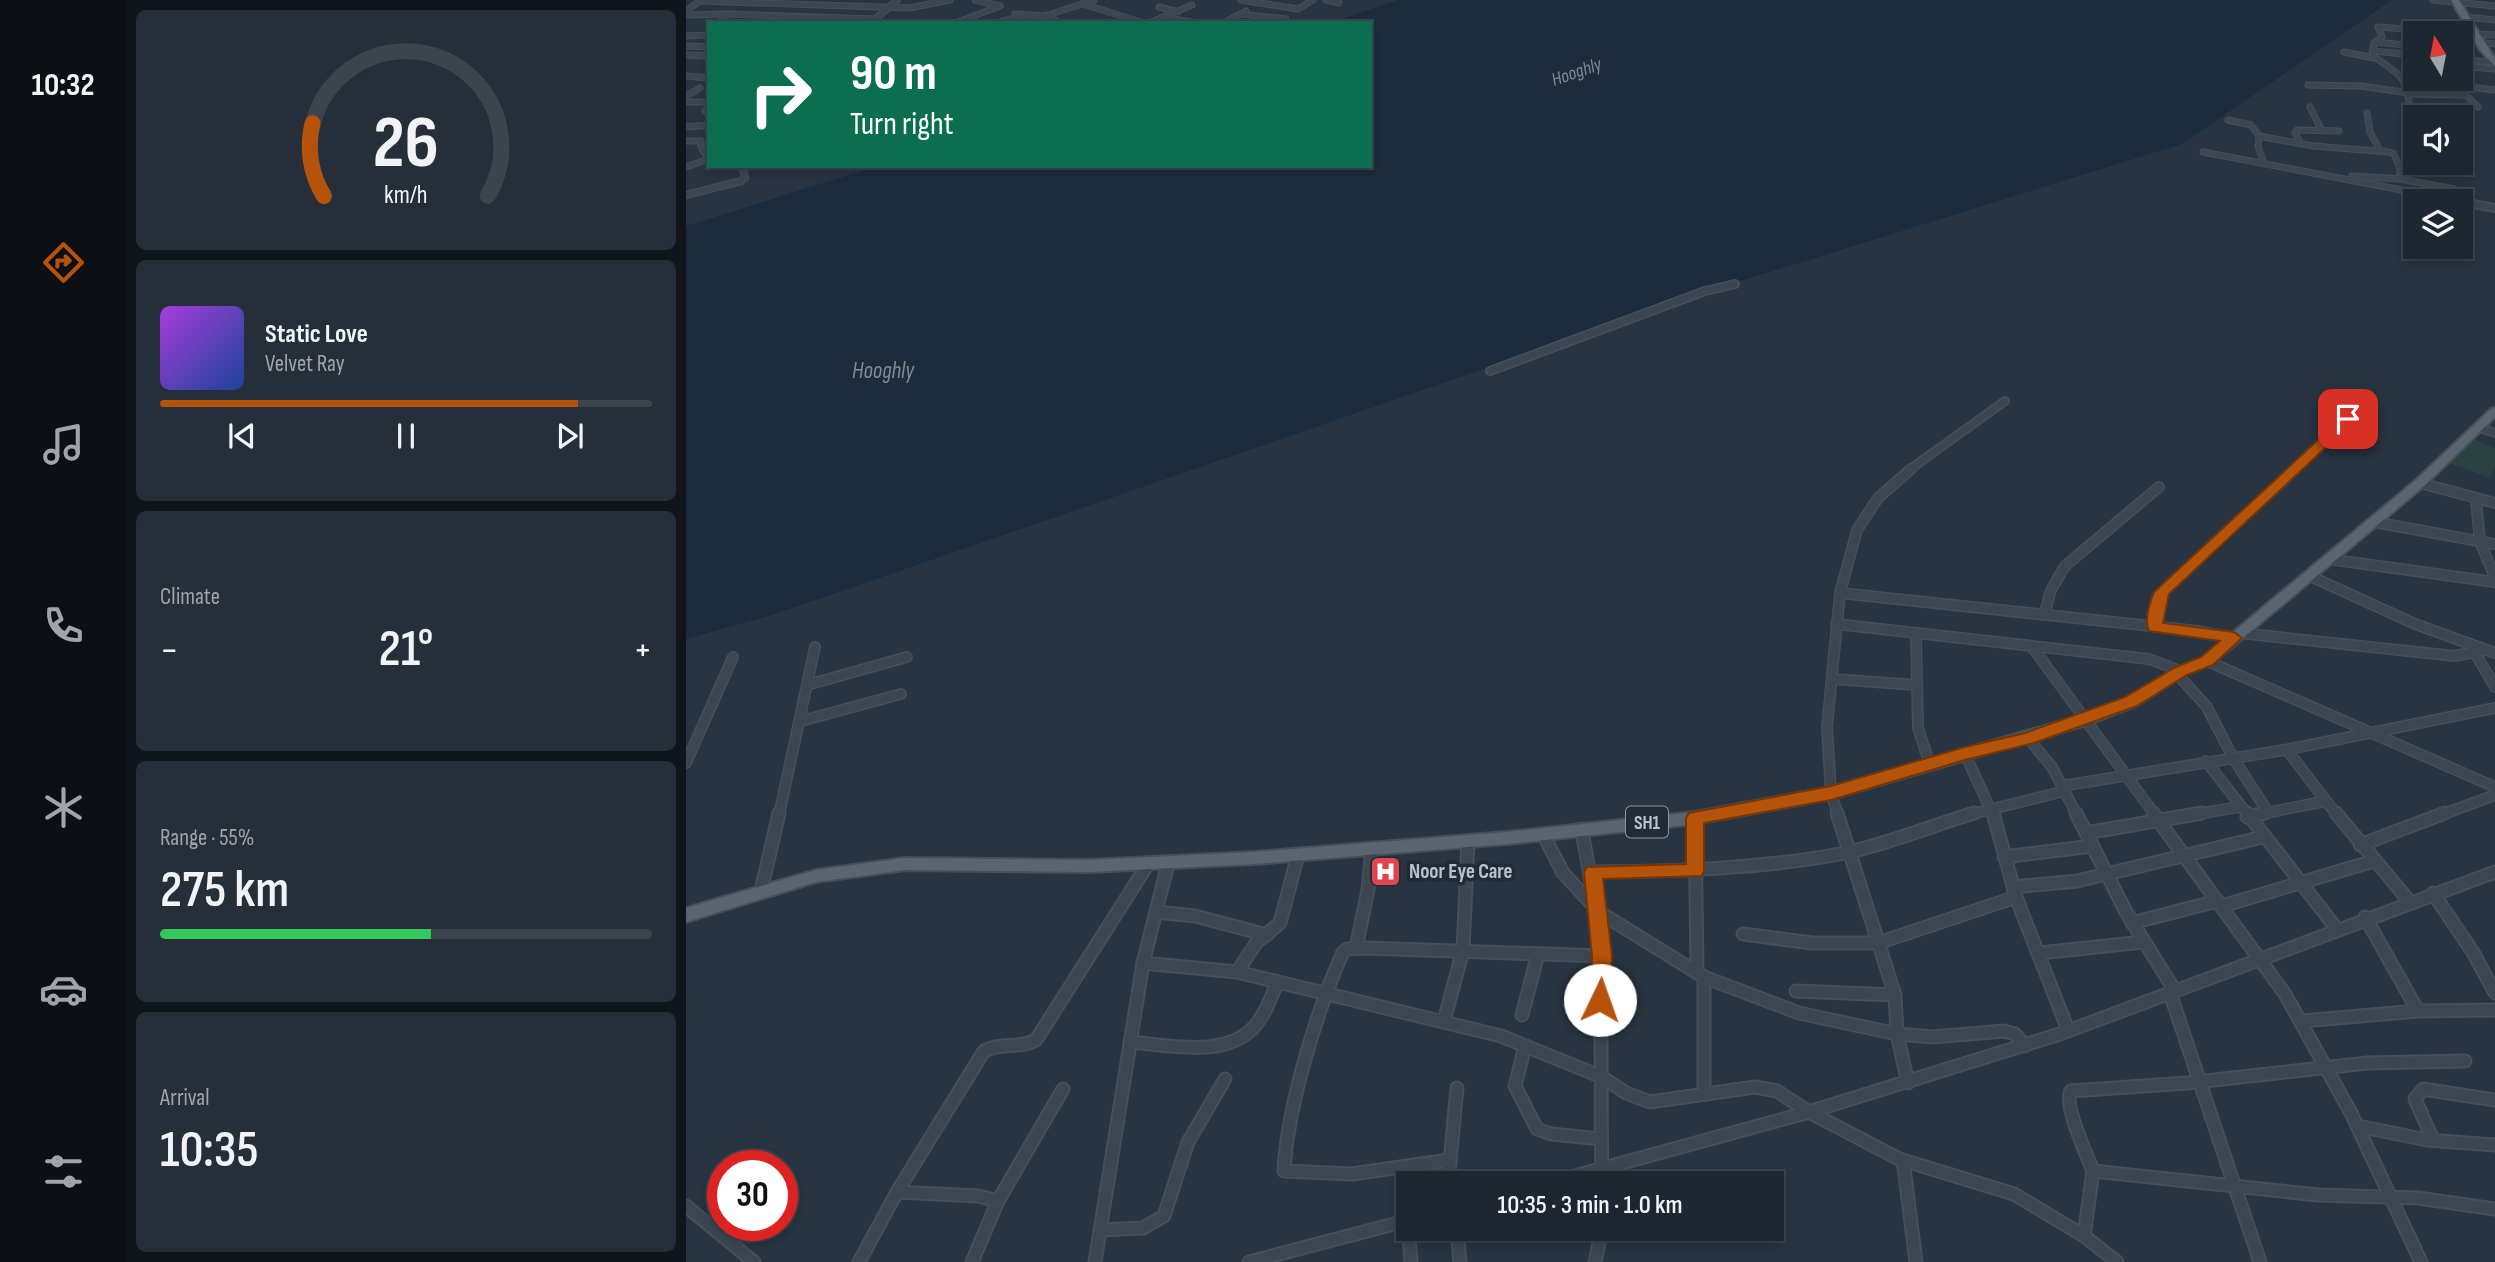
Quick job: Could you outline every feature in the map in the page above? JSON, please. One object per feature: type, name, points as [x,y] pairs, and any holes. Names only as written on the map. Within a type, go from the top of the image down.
[{"type":"main road","points":[[2456,2],[2494,63]]},
{"type":"main road","name":"SH1","points":[[686,915],[817,876],[905,864],[1168,864],[1298,855],[1695,818],[1831,793],[2084,720],[2131,702],[2179,673],[2207,661],[2420,483],[2495,411]]},
{"type":"street","points":[[688,10],[700,0],[782,4],[827,2],[912,8],[950,0]]},
{"type":"street","points":[[688,10],[873,21],[897,0]]},
{"type":"street","points":[[960,21],[1000,6],[975,0]]},
{"type":"street","points":[[1002,21],[1038,17],[1094,0]]},
{"type":"street","points":[[1241,0],[1298,9],[1313,0]]},
{"type":"street","points":[[1326,0],[1339,3]]},
{"type":"street","points":[[2433,0],[2482,2],[2495,6]]},
{"type":"street","points":[[769,15],[782,4]]},
{"type":"street","points":[[1083,4],[1138,21]]},
{"type":"street","points":[[1227,21],[1259,4]]},
{"type":"street","points":[[1155,21],[1192,5]]},
{"type":"street","points":[[1160,7],[1178,12]]},
{"type":"street","points":[[1282,21],[1300,11],[1298,9]]},
{"type":"street","points":[[1241,13],[1286,19]]},
{"type":"street","points":[[721,21],[728,14]]},
{"type":"street","points":[[1015,14],[1024,17]]},
{"type":"street","points":[[1046,15],[1056,21]]},
{"type":"street","points":[[1038,17],[1041,21]]},
{"type":"street","points":[[2466,17],[2495,20]]},
{"type":"street","points":[[1164,18],[1185,21]]},
{"type":"street","points":[[2374,58],[2373,47],[2382,37],[2378,28],[2382,25],[2403,27]]},
{"type":"street","points":[[686,36],[707,35]]},
{"type":"street","points":[[2477,37],[2495,35]]},
{"type":"street","points":[[2473,36],[2495,44]]},
{"type":"street","points":[[686,46],[707,47]]},
{"type":"street","points":[[2373,47],[2403,50]]},
{"type":"street","points":[[2373,47],[2403,50]]},
{"type":"street","points":[[2344,52],[2374,58],[2401,75],[2409,93],[2409,105]]},
{"type":"street","points":[[686,55],[707,56]]},
{"type":"street","points":[[2473,61],[2494,63]]},
{"type":"street","points":[[2473,65],[2494,63]]},
{"type":"street","points":[[687,77],[707,78]]},
{"type":"street","points":[[2308,85],[2361,86],[2409,93],[2466,95]]},
{"type":"street","points":[[686,96],[699,88]]},
{"type":"street","points":[[2479,107],[2466,95],[2465,89],[2495,90]]},
{"type":"street","points":[[686,102],[707,107]]},
{"type":"street","points":[[2311,107],[2322,131]]},
{"type":"street","points":[[2367,113],[2370,132],[2380,151]]},
{"type":"street","points":[[2228,120],[2251,125],[2259,136],[2258,145],[2264,164]]},
{"type":"street","points":[[686,127],[707,125]]},
{"type":"street","points":[[2301,144],[2295,131],[2339,131]]},
{"type":"street","points":[[2259,136],[2301,144],[2394,154],[2400,170],[2400,179]]},
{"type":"street","points":[[686,141],[701,141],[701,147],[707,156]]},
{"type":"street","points":[[2203,152],[2403,190]]},
{"type":"street","points":[[686,167],[707,160]]},
{"type":"street","points":[[686,195],[737,183],[745,178],[742,168]]},
{"type":"street","points":[[2322,175],[2400,179],[2454,189]]},
{"type":"street","points":[[2473,204],[2495,208]]},
{"type":"street","points":[[1490,371],[1705,291],[1734,284]]},
{"type":"street","points":[[1908,1083],[1897,1034],[1895,995],[1831,793],[1827,727],[1840,593],[1857,530],[1878,498],[1913,467],[2005,401]]},
{"type":"street","points":[[2155,627],[2157,604],[2162,592],[2348,419]]},
{"type":"street","points":[[2477,427],[2495,433]]},
{"type":"street","points":[[2420,483],[2495,503]]},
{"type":"street","points":[[2044,615],[2051,590],[2065,566],[2158,487]]},
{"type":"street","points":[[2328,559],[2495,579],[2480,542],[2476,499]]},
{"type":"street","points":[[2374,522],[2495,544]]},
{"type":"street","points":[[2310,576],[2485,652]]},
{"type":"street","points":[[1840,593],[2444,655],[2485,652]]},
{"type":"street","points":[[1836,624],[2149,659],[2179,673],[2207,707],[2233,758],[2268,812]]},
{"type":"street","points":[[1916,635],[1919,736],[1930,765]]},
{"type":"street","points":[[761,891],[801,721],[815,647]]},
{"type":"street","points":[[2033,648],[2156,820],[2260,958],[2302,1021],[2358,1126],[2421,1262]]},
{"type":"street","points":[[2485,652],[2495,687]]},
{"type":"street","points":[[686,763],[733,657]]},
{"type":"street","points":[[807,685],[906,657]]},
{"type":"street","points":[[2207,661],[2495,788]]},
{"type":"street","points":[[1832,679],[1916,685]]},
{"type":"street","points":[[801,721],[901,694]]},
{"type":"street","points":[[1593,872],[1695,871],[1848,852],[1991,808],[2122,773],[2287,750],[2374,733],[2437,716],[2495,708]]},
{"type":"street","points":[[2028,738],[2052,767],[2132,923],[2172,992],[2260,1262]]},
{"type":"street","points":[[2287,750],[2360,845],[2409,901]]},
{"type":"street","points":[[1965,754],[1991,808],[2015,892],[2068,1030]]},
{"type":"street","points":[[2206,761],[2239,807],[2336,928]]},
{"type":"street","points":[[2360,845],[2495,795]]},
{"type":"street","points":[[2247,817],[2326,801]]},
{"type":"street","points":[[2086,833],[2239,807]]},
{"type":"street","points":[[1695,818],[1704,1094]]},
{"type":"street","points":[[1581,829],[1593,872],[1602,956],[1601,1169]]},
{"type":"street","points":[[1542,834],[1563,873],[1599,912],[1700,975],[1799,1013],[1897,1034],[1933,1037],[2004,1031],[2015,1034],[2025,1046]]},
{"type":"street","points":[[1743,934],[1812,943],[1878,943],[2015,892],[2184,857],[2263,837]]},
{"type":"street","points":[[1444,1021],[1463,950],[1468,841]]},
{"type":"street","points":[[2004,857],[2093,846]]},
{"type":"street","points":[[1356,948],[1368,890],[1372,849]]},
{"type":"street","points":[[1237,972],[1256,943],[1280,922],[1298,855]]},
{"type":"street","points":[[2132,923],[2220,903],[2374,861]]},
{"type":"street","points":[[859,1262],[897,1192],[984,1051],[1000,1043],[1028,1045],[1043,1032],[1148,864]]},
{"type":"street","points":[[1095,1262],[1143,963],[1168,864]]},
{"type":"street","points":[[1594,1171],[1809,1112],[2025,1046],[2365,917],[2495,872]]},
{"type":"street","points":[[2433,893],[2474,954],[2495,993]]},
{"type":"street","points":[[1156,912],[1195,916],[1267,935]]},
{"type":"street","points":[[2365,917],[2418,1011]]},
{"type":"street","points":[[2040,953],[2143,942]]},
{"type":"street","points":[[1449,1160],[1352,1174],[1284,1171],[1297,1099],[1326,996],[1343,953],[1356,948],[1602,956]]},
{"type":"street","points":[[1522,1015],[1538,954]]},
{"type":"street","points":[[1143,963],[1237,972],[1326,996],[1444,1021],[1525,1046],[1602,1077],[1626,1093],[1650,1102],[1739,1088],[1767,1088],[1777,1091],[1809,1112],[1903,1160],[2014,1194],[2084,1236],[2117,1262]]},
{"type":"street","points":[[1130,1042],[1211,1046],[1235,1041],[1253,1029],[1278,983]]},
{"type":"street","points":[[1796,991],[1895,995]]},
{"type":"street","points":[[2302,1021],[2418,1011],[2495,1010]]},
{"type":"street","points":[[1525,1046],[1515,1086],[1533,1125],[1542,1132],[1551,1134],[1601,1139]]},
{"type":"street","points":[[2084,1236],[2093,1171],[2070,1109],[2068,1096],[2071,1091],[2201,1081],[2327,1066],[2419,1059],[2465,1061]]},
{"type":"street","points":[[1100,1230],[1139,1228],[1159,1222],[1164,1216],[1188,1142],[1225,1079]]},
{"type":"street","points":[[1449,1171],[1457,1088]]},
{"type":"street","points":[[972,1262],[998,1201],[1063,1089]]},
{"type":"street","points":[[2433,1140],[2415,1099],[2423,1089],[2495,1100]]},
{"type":"street","points":[[2358,1126],[2433,1140],[2495,1144]]},
{"type":"street","points":[[1903,1160],[1916,1262]]},
{"type":"street","points":[[2093,1171],[2332,1196],[2418,1198],[2495,1209]]},
{"type":"street","points":[[897,1192],[978,1196],[998,1201]]},
{"type":"street","points":[[686,1206],[754,1262]]},
{"type":"street","points":[[1249,1262],[1396,1223]]},
{"type":"street","points":[[1409,1241],[1411,1262]]},
{"type":"street","points":[[1458,1241],[1460,1262]]},
{"type":"street","points":[[1595,1262],[1599,1241]]},
{"type":"green space","points":[[2474,439],[2495,448],[2495,466],[2491,478],[2449,463]]},
{"type":"water","name":"Hooghly","points":[[1398,0],[2392,0],[2182,144],[1718,288],[772,615],[686,639],[686,226],[872,168],[1372,168],[1372,21],[1335,21]]},
{"type":"place","name":"Noor Eye Care","points":[[1386,871]]},
{"type":"route","points":[[1600,1000],[1602,956],[1593,872],[1695,871],[1695,818],[1831,793],[2028,738],[2131,702],[2182,671],[2207,661],[2234,638],[2155,627],[2157,604],[2162,592],[2348,419]]}]
